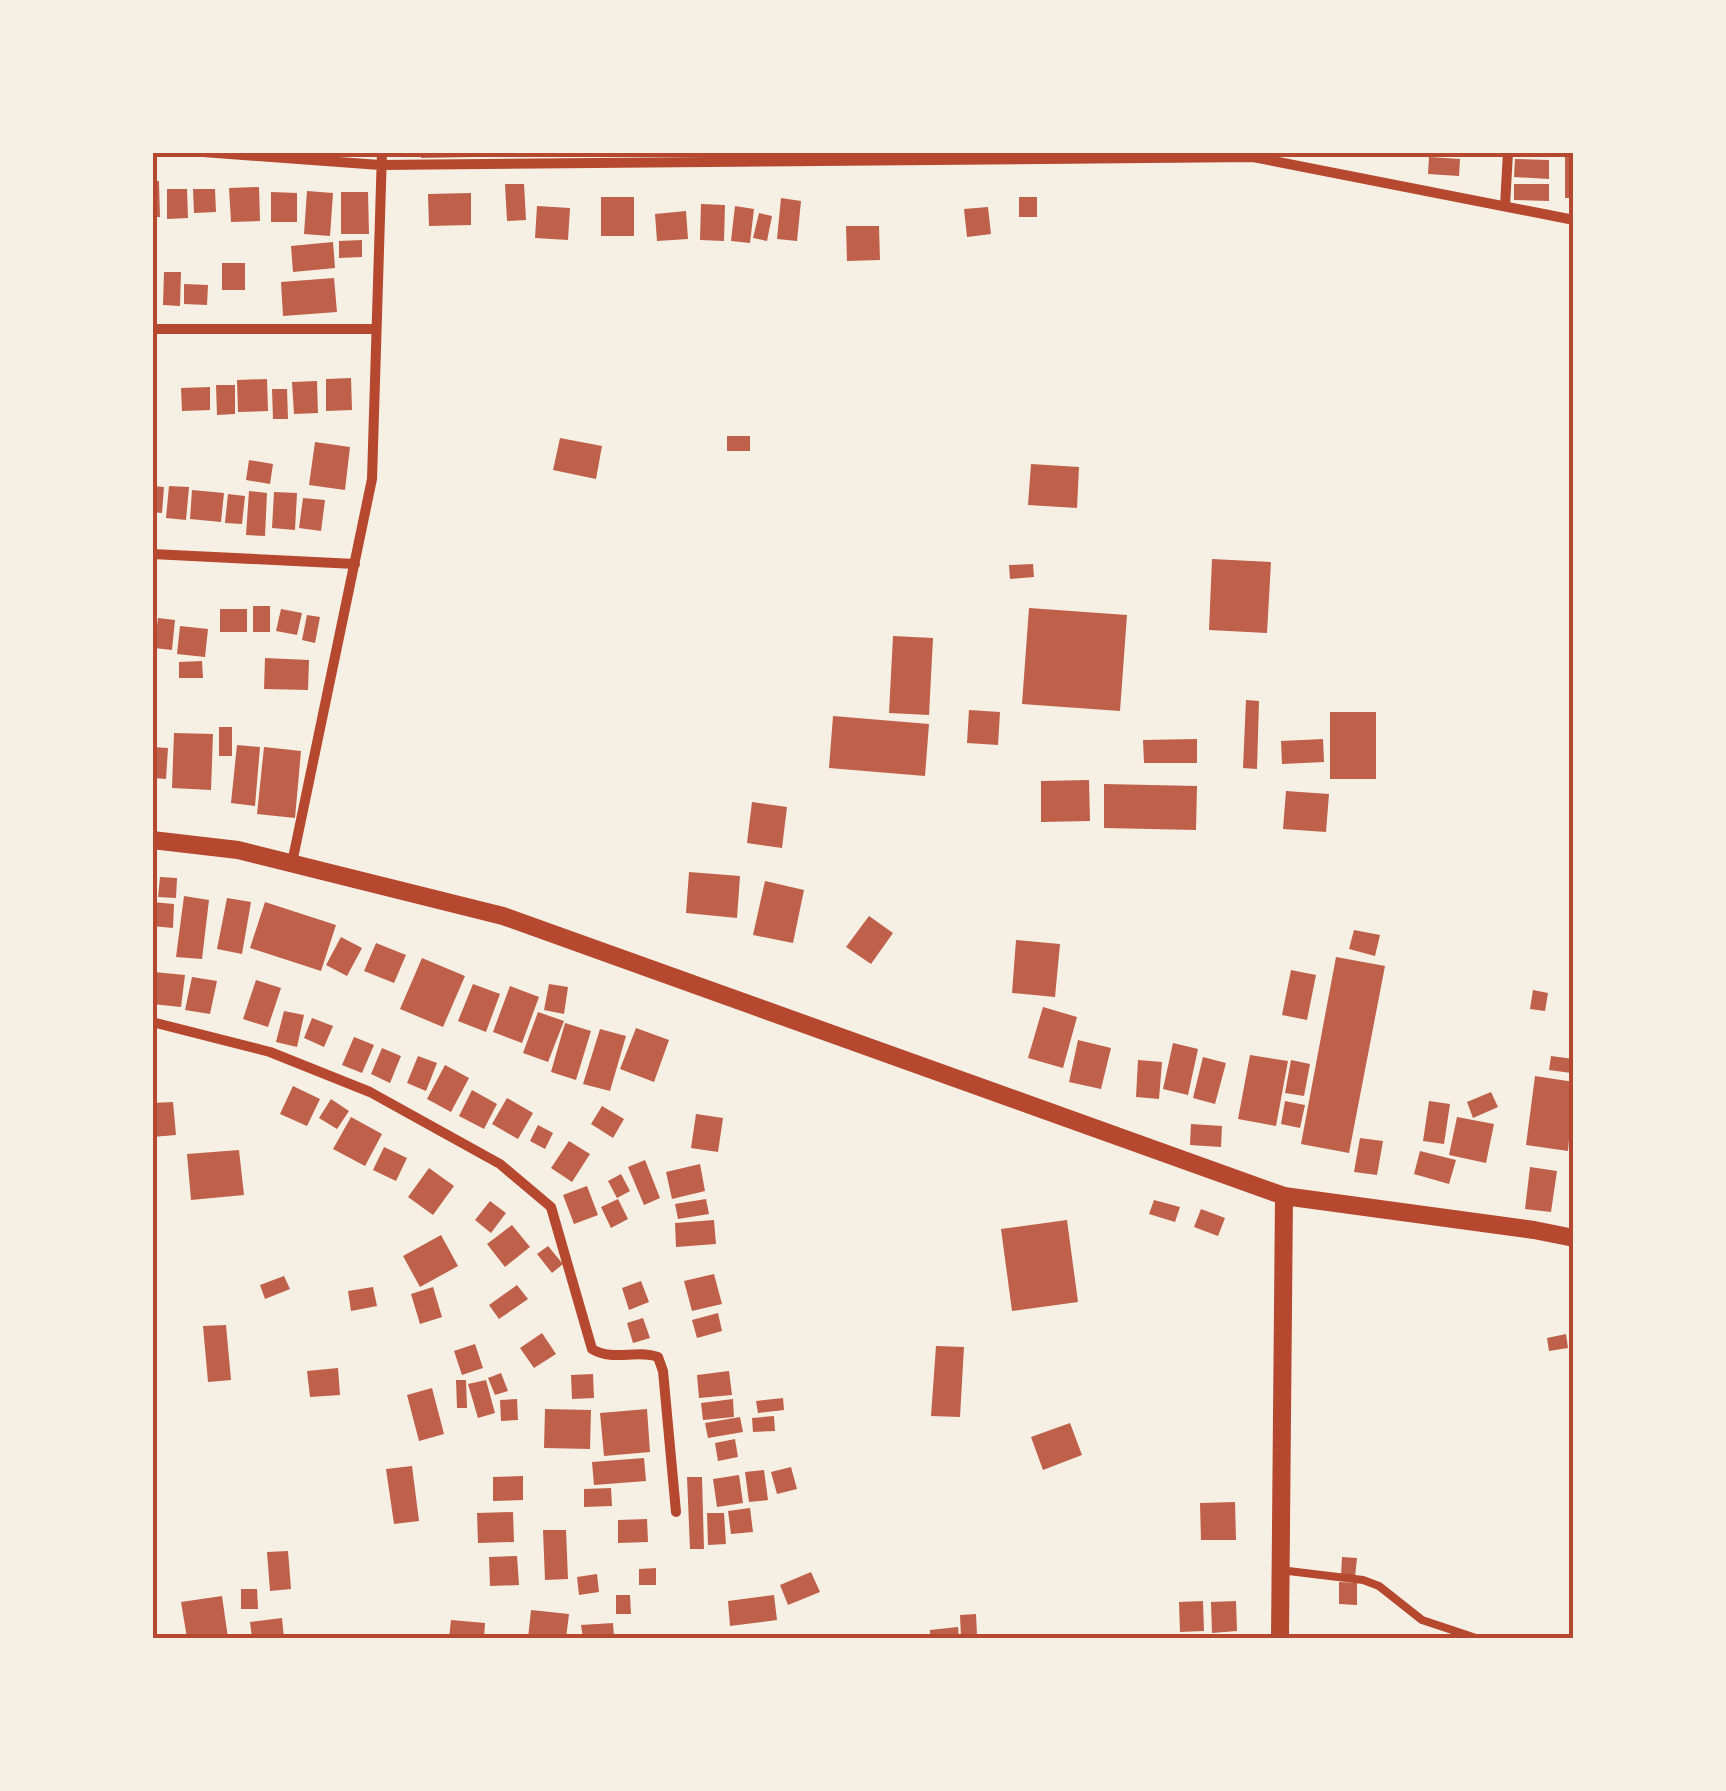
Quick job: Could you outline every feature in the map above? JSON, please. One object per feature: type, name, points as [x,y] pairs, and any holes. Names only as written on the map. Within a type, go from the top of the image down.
[{"type":"street","points":[[203,152],[381,159],[1253,158],[1574,220]]},
{"type":"street","points":[[1505,206],[1508,152]]},
{"type":"street","points":[[292,863],[372,479],[381,159]]},
{"type":"street","points":[[152,329],[376,328]]},
{"type":"street","points":[[152,554],[355,564]]},
{"type":"street","points":[[152,840],[238,850],[503,916],[1284,1196],[1574,1238]]},
{"type":"street","points":[[152,1022],[270,1052],[370,1092],[500,1164],[551,1207],[592,1349],[606,1356],[647,1353],[658,1357],[676,1512]]},
{"type":"street","points":[[1280,1638],[1284,1196]]},
{"type":"lane","points":[[1280,1570],[1363,1580],[1379,1586],[1422,1620],[1476,1638]]},
{"type":"building","points":[[421,152],[473,152],[473,157],[421,158]]},
{"type":"building","points":[[1429,157],[1460,159],[1459,176],[1428,174]]},
{"type":"building","points":[[1565,157],[1574,157],[1574,198],[1565,198]]},
{"type":"building","points":[[1515,159],[1549,160],[1549,179],[1514,177]]},
{"type":"building","points":[[152,181],[159,181],[160,217],[152,217]]},
{"type":"building","points":[[505,184],[524,184],[526,220],[507,221]]},
{"type":"building","points":[[1514,184],[1549,184],[1549,201],[1514,200]]},
{"type":"building","points":[[259,187],[260,221],[231,222],[229,188]]},
{"type":"building","points":[[167,189],[187,189],[188,218],[167,219]]},
{"type":"building","points":[[193,189],[215,189],[216,212],[194,213]]},
{"type":"building","points":[[307,191],[333,193],[330,236],[304,234]]},
{"type":"building","points":[[271,192],[297,193],[297,222],[271,222]]},
{"type":"building","points":[[341,192],[368,192],[369,234],[341,234]]},
{"type":"building","points":[[471,193],[471,225],[429,226],[428,194]]},
{"type":"building","points":[[601,197],[634,197],[634,236],[601,236]]},
{"type":"building","points":[[1019,197],[1037,197],[1037,217],[1019,217]]},
{"type":"building","points":[[781,198],[801,201],[797,241],[777,239]]},
{"type":"building","points":[[701,204],[725,205],[724,241],[700,240]]},
{"type":"building","points":[[537,206],[570,208],[568,240],[535,238]]},
{"type":"building","points":[[735,206],[754,209],[750,243],[731,241]]},
{"type":"building","points":[[988,207],[991,234],[967,237],[964,209]]},
{"type":"building","points":[[686,211],[688,239],[657,241],[655,214]]},
{"type":"building","points":[[759,213],[772,216],[767,241],[753,238]]},
{"type":"building","points":[[846,226],[879,226],[880,260],[847,261]]},
{"type":"building","points":[[362,240],[362,257],[339,258],[339,241]]},
{"type":"building","points":[[333,242],[335,268],[293,272],[291,246]]},
{"type":"building","points":[[222,263],[245,263],[245,290],[222,290]]},
{"type":"building","points":[[164,272],[181,272],[180,306],[163,305]]},
{"type":"building","points":[[334,278],[337,312],[283,316],[281,282]]},
{"type":"building","points":[[184,284],[208,285],[207,305],[184,304]]},
{"type":"building","points":[[351,378],[352,410],[326,411],[326,379]]},
{"type":"building","points":[[267,379],[268,411],[238,412],[237,380]]},
{"type":"building","points":[[317,381],[318,413],[294,414],[292,382]]},
{"type":"building","points":[[216,385],[235,385],[235,414],[217,415]]},
{"type":"building","points":[[210,387],[210,410],[182,411],[181,388]]},
{"type":"building","points":[[272,389],[287,389],[288,419],[273,419]]},
{"type":"building","points":[[727,436],[750,436],[750,451],[727,451]]},
{"type":"building","points":[[560,438],[602,446],[596,479],[553,470]]},
{"type":"building","points":[[315,442],[350,447],[345,490],[309,485]]},
{"type":"building","points":[[249,460],[273,464],[270,484],[246,480]]},
{"type":"building","points":[[1031,464],[1079,467],[1077,508],[1028,505]]},
{"type":"building","points":[[152,486],[164,487],[162,513],[152,512]]},
{"type":"building","points":[[169,486],[189,487],[186,520],[166,518]]},
{"type":"building","points":[[192,490],[224,493],[221,522],[190,519]]},
{"type":"building","points":[[249,491],[267,493],[265,536],[246,535]]},
{"type":"building","points":[[274,492],[297,493],[295,530],[272,528]]},
{"type":"building","points":[[228,494],[245,496],[242,524],[225,523]]},
{"type":"building","points":[[303,498],[325,500],[321,531],[299,528]]},
{"type":"building","points":[[1212,559],[1271,562],[1267,633],[1209,630]]},
{"type":"building","points":[[1033,564],[1034,577],[1010,579],[1009,565]]},
{"type":"building","points":[[253,606],[270,606],[270,632],[253,632]]},
{"type":"building","points":[[1029,608],[1127,615],[1120,711],[1022,704]]},
{"type":"building","points":[[220,609],[247,609],[247,632],[220,632]]},
{"type":"building","points":[[281,609],[302,613],[297,635],[276,631]]},
{"type":"building","points":[[307,615],[320,617],[315,643],[302,640]]},
{"type":"building","points":[[158,618],[175,620],[172,650],[154,648]]},
{"type":"building","points":[[180,626],[208,629],[205,657],[177,654]]},
{"type":"building","points":[[893,636],[933,638],[929,715],[889,713]]},
{"type":"building","points":[[265,658],[309,660],[308,690],[264,689]]},
{"type":"building","points":[[202,661],[203,678],[179,678],[179,662]]},
{"type":"building","points":[[1246,700],[1259,701],[1257,769],[1243,768]]},
{"type":"building","points":[[969,710],[1000,712],[998,745],[967,743]]},
{"type":"building","points":[[1330,712],[1376,712],[1376,779],[1330,779]]},
{"type":"building","points":[[833,716],[929,724],[925,776],[829,768]]},
{"type":"building","points":[[219,727],[232,727],[232,756],[219,756]]},
{"type":"building","points":[[174,733],[213,734],[211,790],[172,788]]},
{"type":"building","points":[[1197,739],[1197,763],[1144,763],[1143,740]]},
{"type":"building","points":[[1323,739],[1324,762],[1282,764],[1281,741]]},
{"type":"building","points":[[237,745],[260,747],[255,806],[231,803]]},
{"type":"building","points":[[152,747],[168,748],[166,779],[152,778]]},
{"type":"building","points":[[264,747],[301,751],[295,818],[257,814]]},
{"type":"building","points":[[1089,780],[1090,821],[1041,822],[1041,781]]},
{"type":"building","points":[[1104,784],[1197,786],[1196,830],[1104,828]]},
{"type":"building","points":[[1286,791],[1329,794],[1326,832],[1283,829]]},
{"type":"building","points":[[752,802],[787,807],[782,848],[747,843]]},
{"type":"building","points":[[689,872],[740,876],[737,918],[686,913]]},
{"type":"building","points":[[160,877],[177,878],[176,898],[158,897]]},
{"type":"building","points":[[765,881],[804,890],[793,943],[753,935]]},
{"type":"building","points":[[184,896],[209,900],[202,959],[176,957]]},
{"type":"building","points":[[227,898],[251,902],[242,954],[217,949]]},
{"type":"building","points":[[152,902],[174,904],[173,928],[152,926]]},
{"type":"building","points":[[265,902],[336,925],[321,971],[250,948]]},
{"type":"building","points":[[869,916],[893,933],[871,964],[846,947]]},
{"type":"building","points":[[1354,930],[1380,935],[1375,956],[1349,949]]},
{"type":"building","points":[[341,937],[362,948],[347,976],[326,965]]},
{"type":"building","points":[[1016,940],[1060,944],[1055,997],[1012,993]]},
{"type":"building","points":[[376,943],[406,955],[394,983],[364,971]]},
{"type":"building","points":[[1336,957],[1385,966],[1349,1153],[1301,1144]]},
{"type":"building","points":[[422,958],[465,976],[443,1027],[400,1009]]},
{"type":"building","points":[[1291,970],[1316,975],[1307,1020],[1282,1015]]},
{"type":"building","points":[[154,972],[185,975],[181,1007],[152,1004]]},
{"type":"building","points":[[192,977],[217,981],[210,1014],[185,1010]]},
{"type":"building","points":[[256,980],[281,988],[268,1027],[243,1019]]},
{"type":"building","points":[[473,984],[500,994],[486,1032],[458,1021]]},
{"type":"building","points":[[549,984],[568,987],[564,1014],[544,1010]]},
{"type":"building","points":[[510,986],[539,997],[522,1043],[493,1032]]},
{"type":"building","points":[[1533,990],[1548,993],[1545,1011],[1530,1009]]},
{"type":"building","points":[[1043,1007],[1077,1017],[1063,1068],[1028,1058]]},
{"type":"building","points":[[284,1011],[304,1015],[297,1047],[276,1042]]},
{"type":"building","points":[[538,1012],[564,1021],[548,1062],[523,1053]]},
{"type":"building","points":[[312,1018],[333,1026],[324,1047],[304,1038]]},
{"type":"building","points":[[565,1023],[591,1031],[576,1080],[551,1072]]},
{"type":"building","points":[[636,1028],[669,1040],[654,1082],[620,1069]]},
{"type":"building","points":[[600,1029],[626,1036],[610,1091],[583,1084]]},
{"type":"building","points":[[354,1037],[374,1045],[362,1073],[342,1065]]},
{"type":"building","points":[[1078,1040],[1111,1048],[1101,1089],[1069,1082]]},
{"type":"building","points":[[1173,1043],[1198,1049],[1188,1095],[1163,1089]]},
{"type":"building","points":[[382,1048],[401,1056],[390,1083],[371,1074]]},
{"type":"building","points":[[1250,1055],[1288,1061],[1276,1126],[1238,1119]]},
{"type":"building","points":[[418,1056],[437,1063],[426,1091],[407,1083]]},
{"type":"building","points":[[1551,1056],[1574,1059],[1571,1073],[1549,1070]]},
{"type":"building","points":[[1203,1057],[1226,1063],[1215,1104],[1193,1098]]},
{"type":"building","points":[[1138,1060],[1162,1062],[1159,1099],[1136,1097]]},
{"type":"building","points":[[1291,1060],[1310,1064],[1304,1096],[1285,1093]]},
{"type":"building","points":[[445,1065],[469,1078],[451,1112],[427,1099]]},
{"type":"building","points":[[1535,1076],[1574,1082],[1568,1151],[1526,1145]]},
{"type":"building","points":[[293,1086],[320,1099],[307,1126],[280,1114]]},
{"type":"building","points":[[472,1090],[497,1104],[484,1129],[459,1116]]},
{"type":"building","points":[[1491,1092],[1498,1107],[1473,1118],[1467,1102]]},
{"type":"building","points":[[507,1098],[533,1113],[518,1139],[492,1124]]},
{"type":"building","points":[[331,1099],[349,1111],[337,1129],[319,1118]]},
{"type":"building","points":[[1285,1101],[1305,1105],[1300,1128],[1281,1124]]},
{"type":"building","points":[[1429,1101],[1450,1104],[1444,1144],[1423,1141]]},
{"type":"building","points":[[173,1102],[176,1135],[152,1137],[152,1103]]},
{"type":"building","points":[[602,1106],[624,1119],[613,1138],[591,1124]]},
{"type":"building","points":[[696,1114],[723,1118],[718,1152],[691,1148]]},
{"type":"building","points":[[351,1117],[382,1134],[365,1166],[333,1149]]},
{"type":"building","points":[[1457,1117],[1494,1124],[1486,1163],[1449,1155]]},
{"type":"building","points":[[1191,1124],[1222,1126],[1221,1147],[1190,1145]]},
{"type":"building","points":[[538,1125],[553,1133],[545,1149],[530,1141]]},
{"type":"building","points":[[1360,1138],[1383,1141],[1377,1175],[1354,1172]]},
{"type":"building","points":[[569,1141],[590,1154],[572,1182],[551,1168]]},
{"type":"building","points":[[384,1147],[407,1158],[396,1181],[373,1170]]},
{"type":"building","points":[[239,1150],[244,1195],[191,1200],[187,1154]]},
{"type":"building","points":[[1420,1151],[1456,1160],[1449,1184],[1414,1174]]},
{"type":"building","points":[[645,1160],[660,1198],[644,1205],[628,1167]]},
{"type":"building","points":[[700,1164],[705,1191],[672,1199],[666,1172]]},
{"type":"building","points":[[1530,1167],[1557,1171],[1551,1212],[1525,1209]]},
{"type":"building","points":[[429,1168],[454,1186],[433,1215],[408,1197]]},
{"type":"building","points":[[621,1174],[630,1191],[617,1198],[608,1181]]},
{"type":"building","points":[[587,1186],[598,1215],[574,1224],[563,1195]]},
{"type":"building","points":[[618,1199],[628,1219],[611,1228],[601,1207]]},
{"type":"building","points":[[706,1199],[709,1214],[678,1219],[675,1204]]},
{"type":"building","points":[[1154,1200],[1180,1207],[1175,1222],[1149,1214]]},
{"type":"building","points":[[490,1201],[506,1213],[491,1233],[475,1220]]},
{"type":"building","points":[[1201,1209],[1225,1218],[1218,1236],[1194,1227]]},
{"type":"building","points":[[714,1220],[716,1244],[676,1247],[675,1223]]},
{"type":"building","points":[[1067,1220],[1078,1302],[1012,1311],[1001,1229]]},
{"type":"building","points":[[512,1225],[530,1247],[505,1267],[487,1244]]},
{"type":"building","points":[[441,1235],[458,1266],[420,1287],[403,1256]]},
{"type":"building","points":[[548,1246],[563,1264],[552,1273],[537,1254]]},
{"type":"building","points":[[714,1274],[722,1304],[692,1311],[684,1281]]},
{"type":"building","points":[[284,1276],[290,1289],[265,1299],[260,1285]]},
{"type":"building","points":[[641,1281],[649,1302],[629,1310],[622,1288]]},
{"type":"building","points":[[517,1285],[528,1299],[499,1319],[489,1305]]},
{"type":"building","points":[[373,1287],[377,1306],[351,1311],[348,1291]]},
{"type":"building","points":[[433,1287],[442,1317],[420,1324],[411,1294]]},
{"type":"building","points":[[718,1313],[722,1331],[697,1338],[692,1320]]},
{"type":"building","points":[[643,1318],[650,1338],[633,1343],[627,1323]]},
{"type":"building","points":[[226,1325],[231,1380],[208,1382],[203,1326]]},
{"type":"building","points":[[542,1333],[556,1354],[534,1368],[520,1348]]},
{"type":"building","points":[[1566,1334],[1568,1348],[1549,1351],[1547,1338]]},
{"type":"building","points":[[475,1344],[483,1368],[462,1375],[454,1351]]},
{"type":"building","points":[[936,1346],[964,1347],[960,1417],[931,1416]]},
{"type":"building","points":[[338,1368],[340,1395],[310,1397],[307,1371]]},
{"type":"building","points":[[729,1371],[732,1395],[699,1398],[697,1375]]},
{"type":"building","points":[[501,1373],[508,1391],[495,1395],[488,1378]]},
{"type":"building","points":[[593,1374],[594,1398],[572,1399],[571,1375]]},
{"type":"building","points":[[456,1380],[466,1380],[467,1408],[457,1408]]},
{"type":"building","points":[[486,1380],[495,1413],[478,1418],[468,1384]]},
{"type":"building","points":[[432,1388],[444,1434],[419,1441],[407,1395]]},
{"type":"building","points":[[783,1398],[784,1410],[758,1413],[756,1401]]},
{"type":"building","points":[[517,1399],[518,1420],[501,1421],[500,1400]]},
{"type":"building","points":[[733,1399],[734,1417],[703,1420],[701,1403]]},
{"type":"building","points":[[545,1409],[591,1410],[590,1449],[544,1448]]},
{"type":"building","points":[[647,1409],[650,1452],[604,1456],[600,1413]]},
{"type":"building","points":[[774,1416],[775,1431],[753,1432],[752,1418]]},
{"type":"building","points":[[740,1417],[743,1432],[708,1438],[705,1423]]},
{"type":"building","points":[[1070,1423],[1082,1455],[1043,1470],[1031,1437]]},
{"type":"building","points":[[735,1439],[738,1457],[718,1461],[715,1443]]},
{"type":"building","points":[[644,1458],[646,1481],[594,1485],[592,1462]]},
{"type":"building","points":[[412,1466],[419,1521],[394,1524],[386,1469]]},
{"type":"building","points":[[791,1467],[797,1489],[777,1494],[771,1472]]},
{"type":"building","points":[[764,1470],[768,1500],[749,1502],[745,1472]]},
{"type":"building","points":[[739,1475],[743,1503],[717,1507],[713,1479]]},
{"type":"building","points":[[523,1476],[523,1500],[493,1501],[493,1477]]},
{"type":"building","points":[[687,1477],[702,1477],[704,1549],[690,1549]]},
{"type":"building","points":[[611,1488],[612,1506],[584,1507],[584,1489]]},
{"type":"building","points":[[1235,1502],[1236,1540],[1201,1540],[1200,1503]]},
{"type":"building","points":[[750,1508],[753,1532],[731,1534],[728,1511]]},
{"type":"building","points":[[513,1512],[514,1542],[478,1543],[477,1513]]},
{"type":"building","points":[[707,1513],[724,1513],[726,1544],[708,1545]]},
{"type":"building","points":[[647,1519],[648,1542],[618,1543],[618,1520]]},
{"type":"building","points":[[543,1530],[566,1530],[568,1579],[545,1580]]},
{"type":"building","points":[[288,1551],[291,1589],[270,1591],[267,1552]]},
{"type":"building","points":[[517,1556],[519,1585],[490,1586],[489,1557]]},
{"type":"building","points":[[1342,1557],[1357,1558],[1355,1577],[1341,1576]]},
{"type":"building","points":[[656,1568],[656,1585],[639,1585],[639,1569]]},
{"type":"building","points":[[811,1572],[820,1592],[788,1605],[780,1585]]},
{"type":"building","points":[[597,1574],[599,1592],[579,1595],[577,1577]]},
{"type":"building","points":[[1339,1582],[1357,1583],[1357,1605],[1339,1604]]},
{"type":"building","points":[[241,1589],[257,1589],[258,1609],[241,1609]]},
{"type":"building","points":[[616,1595],[630,1595],[631,1614],[616,1614]]},
{"type":"building","points":[[774,1595],[777,1620],[730,1626],[728,1601]]},
{"type":"building","points":[[222,1596],[228,1638],[187,1638],[181,1602]]},
{"type":"building","points":[[1203,1601],[1204,1631],[1180,1632],[1179,1602]]},
{"type":"building","points":[[1236,1601],[1237,1631],[1212,1633],[1211,1602]]},
{"type":"building","points":[[531,1610],[569,1614],[566,1638],[528,1638]]},
{"type":"building","points":[[976,1614],[977,1635],[961,1637],[960,1615]]},
{"type":"building","points":[[282,1618],[284,1638],[252,1638],[250,1622]]},
{"type":"building","points":[[451,1620],[485,1623],[484,1638],[449,1638]]},
{"type":"building","points":[[613,1623],[614,1638],[583,1638],[581,1625]]},
{"type":"building","points":[[958,1627],[959,1638],[930,1638],[930,1630]]}]
